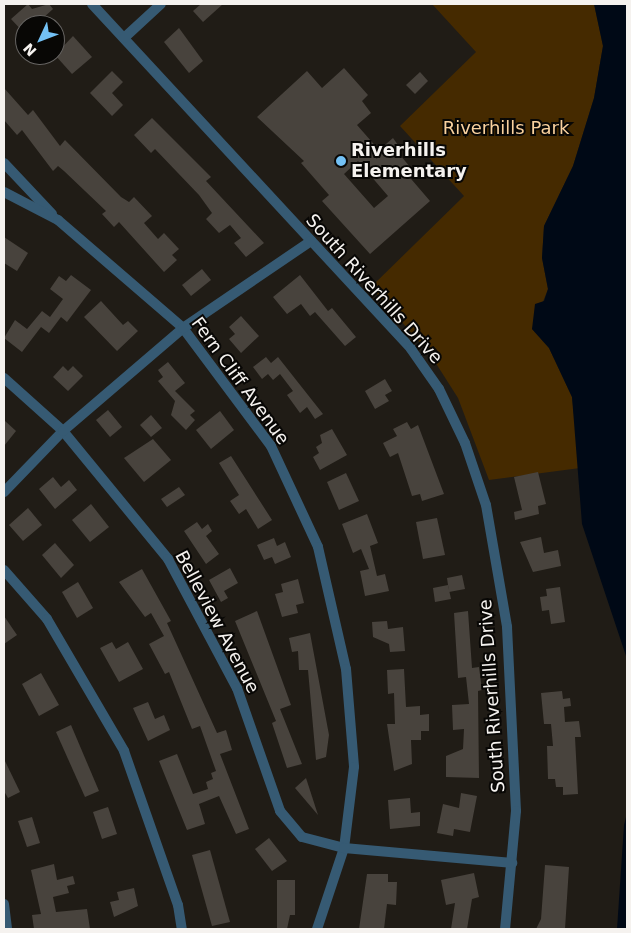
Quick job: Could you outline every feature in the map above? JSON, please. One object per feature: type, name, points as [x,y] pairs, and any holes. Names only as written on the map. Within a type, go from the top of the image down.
[{"type":"street","name":"South Riverhills Drive","points":[[92,4],[411,349],[439,390],[465,442],[486,505],[507,627],[515,793],[512,863],[505,929]]},
{"type":"street","points":[[124,38],[161,4]]},
{"type":"street","points":[[4,163],[58,220]]},
{"type":"street","name":"Fern Cliff Avenue","points":[[4,192],[58,220],[183,328],[271,446],[318,547],[347,679],[354,767],[344,848],[317,929]]},
{"type":"street","points":[[4,492],[63,431],[183,328],[311,242]]},
{"type":"street","name":"Belleview Avenue","points":[[4,378],[63,431],[168,559],[237,688],[280,811],[302,837],[344,848],[512,863]]},
{"type":"street","points":[[4,570],[47,619],[124,751],[178,905],[182,929]]},
{"type":"street","points":[[4,904],[7,929]]},
{"type":"green space","name":"Riverhills Park","points":[[432,4],[594,4],[603,46],[594,98],[573,166],[544,226],[542,258],[548,289],[532,329],[549,348],[572,397],[580,468],[489,480],[458,398],[430,354],[371,287],[464,196],[400,126],[476,52]]},
{"type":"shaded area","points":[[594,4],[627,4],[627,659],[582,524],[572,397],[549,348],[532,329],[535,304],[544,301],[548,289],[542,258],[544,226],[573,166],[594,98],[603,46]]},
{"type":"shaded area","points":[[627,813],[627,929],[617,929],[624,825]]},
{"type":"building","points":[[28,4],[32,9],[49,4],[53,9],[46,15],[16,15]]},
{"type":"building","points":[[201,4],[223,4],[203,22],[193,11]]},
{"type":"building","points":[[15,15],[15,23],[11,19]]},
{"type":"building","points":[[179,28],[203,61],[189,73],[164,42]]},
{"type":"building","points":[[73,36],[92,57],[72,74],[64,65],[65,44]]},
{"type":"building","points":[[344,68],[368,95],[362,101],[371,113],[357,125],[379,150],[393,138],[398,145],[394,148],[411,168],[406,173],[430,201],[370,254],[322,201],[329,195],[301,163],[304,161],[257,117],[307,71],[322,88]],"holes":[[[358,161],[388,196],[374,208],[344,174]]]},
{"type":"building","points":[[112,71],[123,82],[112,93],[123,105],[112,116],[90,93]]},
{"type":"building","points":[[420,72],[428,81],[415,94],[406,85]]},
{"type":"building","points":[[4,88],[28,115],[33,110],[60,146],[65,140],[121,197],[129,202],[134,197],[152,216],[144,223],[158,239],[164,233],[179,249],[172,255],[177,260],[164,272],[119,222],[114,227],[102,214],[106,211],[64,171],[58,166],[53,171],[22,130],[17,135],[4,120]]},
{"type":"building","points":[[152,118],[211,177],[206,181],[264,243],[246,257],[234,243],[241,238],[230,225],[219,233],[206,219],[212,213],[199,195],[155,149],[151,153],[134,135]]},
{"type":"building","points":[[4,237],[28,253],[17,271],[4,263]]},
{"type":"building","points":[[202,269],[211,280],[191,296],[182,285]]},
{"type":"building","points":[[71,275],[91,290],[67,322],[61,317],[49,333],[41,327],[22,352],[4,338],[15,320],[27,329],[42,311],[50,317],[63,299],[50,289],[59,276],[66,281]]},
{"type":"building","points":[[300,275],[328,311],[332,308],[356,337],[345,346],[315,312],[310,316],[301,304],[287,314],[273,297]]},
{"type":"building","points":[[101,301],[123,325],[128,321],[138,331],[117,351],[84,317]]},
{"type":"building","points":[[241,316],[259,336],[241,353],[229,339],[235,334],[229,327]]},
{"type":"building","points":[[266,357],[271,363],[278,357],[323,414],[315,419],[307,407],[300,413],[287,395],[293,391],[280,374],[273,380],[268,374],[262,379],[253,367]]},
{"type":"building","points":[[168,362],[185,383],[175,391],[195,411],[190,415],[195,420],[186,430],[171,415],[175,401],[158,381],[163,377],[158,370]]},
{"type":"building","points":[[63,366],[68,371],[73,366],[83,376],[68,391],[53,377]]},
{"type":"building","points":[[385,379],[392,391],[385,395],[389,401],[375,409],[365,391]]},
{"type":"building","points":[[108,410],[122,427],[110,437],[96,420]]},
{"type":"building","points":[[220,411],[234,430],[211,449],[196,430]]},
{"type":"building","points":[[151,415],[162,428],[151,437],[140,425]]},
{"type":"building","points":[[4,420],[16,431],[4,446]]},
{"type":"building","points":[[407,422],[411,429],[418,425],[444,494],[422,501],[420,494],[412,496],[398,453],[390,457],[383,443],[397,436],[393,429]]},
{"type":"building","points":[[332,429],[347,455],[320,470],[313,457],[319,453],[316,447],[322,443],[320,435]]},
{"type":"building","points":[[153,439],[171,460],[144,482],[124,458]]},
{"type":"building","points":[[231,456],[272,520],[258,529],[246,509],[239,514],[230,501],[239,495],[219,463]]},
{"type":"building","points":[[538,472],[546,504],[538,506],[539,514],[515,520],[514,512],[522,510],[514,477]]},
{"type":"building","points":[[346,473],[359,501],[339,510],[327,482]]},
{"type":"building","points":[[53,477],[61,487],[69,480],[77,490],[55,509],[39,489]]},
{"type":"building","points":[[179,487],[185,495],[167,507],[161,499]]},
{"type":"building","points":[[91,504],[109,527],[90,542],[72,520]]},
{"type":"building","points":[[28,508],[42,525],[23,541],[9,525]]},
{"type":"building","points":[[367,514],[378,543],[370,546],[377,576],[385,574],[389,591],[365,596],[360,571],[369,569],[361,549],[353,553],[342,524]]},
{"type":"building","points":[[437,518],[445,555],[423,559],[416,522]]},
{"type":"building","points":[[197,522],[202,529],[208,524],[212,531],[206,536],[219,554],[206,564],[184,531]]},
{"type":"building","points":[[541,537],[544,553],[558,550],[561,566],[533,572],[520,542]]},
{"type":"building","points":[[274,538],[277,546],[285,542],[291,557],[275,564],[272,557],[264,560],[257,545]]},
{"type":"building","points":[[55,543],[74,565],[61,578],[42,555]]},
{"type":"building","points":[[230,568],[238,583],[224,591],[228,598],[221,602],[209,580]]},
{"type":"building","points":[[142,569],[171,621],[167,623],[217,733],[226,730],[232,750],[220,754],[249,829],[236,834],[219,796],[199,804],[205,824],[187,830],[159,761],[177,754],[193,794],[208,789],[206,782],[213,779],[211,773],[216,771],[200,726],[192,729],[169,672],[165,674],[149,644],[164,636],[151,613],[145,617],[119,582]]},
{"type":"building","points":[[462,575],[465,589],[449,592],[447,578]]},
{"type":"building","points":[[298,579],[304,603],[296,605],[298,613],[282,617],[275,594],[283,592],[281,584]]},
{"type":"building","points":[[78,582],[93,608],[77,618],[62,592]]},
{"type":"building","points":[[448,585],[451,599],[435,602],[433,588]]},
{"type":"building","points":[[560,587],[565,622],[551,624],[549,610],[542,611],[540,597],[547,596],[546,589]]},
{"type":"building","points":[[257,611],[291,705],[280,709],[302,764],[287,768],[272,723],[276,721],[235,621]]},
{"type":"building","points":[[468,611],[472,668],[479,667],[482,690],[478,691],[479,778],[446,777],[446,756],[463,749],[464,729],[453,730],[452,705],[469,704],[466,677],[458,678],[454,613]]},
{"type":"building","points":[[4,616],[17,635],[4,644]]},
{"type":"building","points":[[387,621],[388,629],[403,627],[405,651],[390,652],[389,644],[373,637],[372,622]]},
{"type":"building","points":[[310,633],[329,735],[326,757],[316,760],[308,670],[299,670],[298,651],[292,652],[289,638]]},
{"type":"building","points":[[112,642],[116,649],[128,642],[143,669],[119,682],[100,648]]},
{"type":"building","points":[[404,669],[406,707],[420,706],[420,715],[429,714],[429,731],[421,731],[421,740],[411,740],[412,764],[394,771],[387,724],[395,724],[394,693],[388,694],[387,670]]},
{"type":"building","points":[[41,673],[59,705],[39,716],[22,684]]},
{"type":"building","points":[[562,691],[563,699],[570,698],[571,706],[564,707],[565,722],[579,721],[581,737],[575,737],[578,794],[563,795],[563,787],[556,787],[555,779],[548,779],[547,746],[553,746],[551,724],[544,724],[541,693]]},
{"type":"building","points":[[148,702],[155,719],[164,715],[170,730],[148,741],[133,708]]},
{"type":"building","points":[[71,725],[99,791],[85,797],[56,732]]},
{"type":"building","points":[[4,759],[20,792],[8,798],[4,791]]},
{"type":"building","points":[[306,778],[318,815],[295,788]]},
{"type":"building","points":[[461,793],[477,796],[470,832],[454,829],[453,836],[437,833],[443,804],[459,808]]},
{"type":"building","points":[[410,798],[411,813],[420,812],[420,826],[390,829],[388,800]]},
{"type":"building","points":[[108,807],[117,834],[102,839],[93,812]]},
{"type":"building","points":[[32,817],[40,843],[27,847],[18,821]]},
{"type":"building","points":[[269,838],[287,861],[272,871],[255,849]]},
{"type":"building","points":[[210,850],[230,922],[212,926],[192,855]]},
{"type":"building","points":[[54,864],[57,880],[73,876],[75,884],[67,886],[69,893],[53,897],[56,912],[87,909],[90,929],[34,929],[32,915],[41,914],[31,870]]},
{"type":"building","points":[[545,865],[569,867],[565,929],[536,929],[541,919]]},
{"type":"building","points":[[474,873],[479,897],[472,899],[467,929],[451,929],[455,903],[446,905],[441,880]]},
{"type":"building","points":[[367,874],[388,874],[388,882],[397,882],[396,905],[387,904],[384,929],[359,929]]},
{"type":"building","points":[[277,880],[295,880],[295,915],[290,915],[287,929],[277,929]]},
{"type":"building","points":[[134,888],[138,906],[114,917],[110,902],[119,900],[117,892]]},
{"type":"place","name":"Riverhills Elementary","points":[[341,161]]}]
